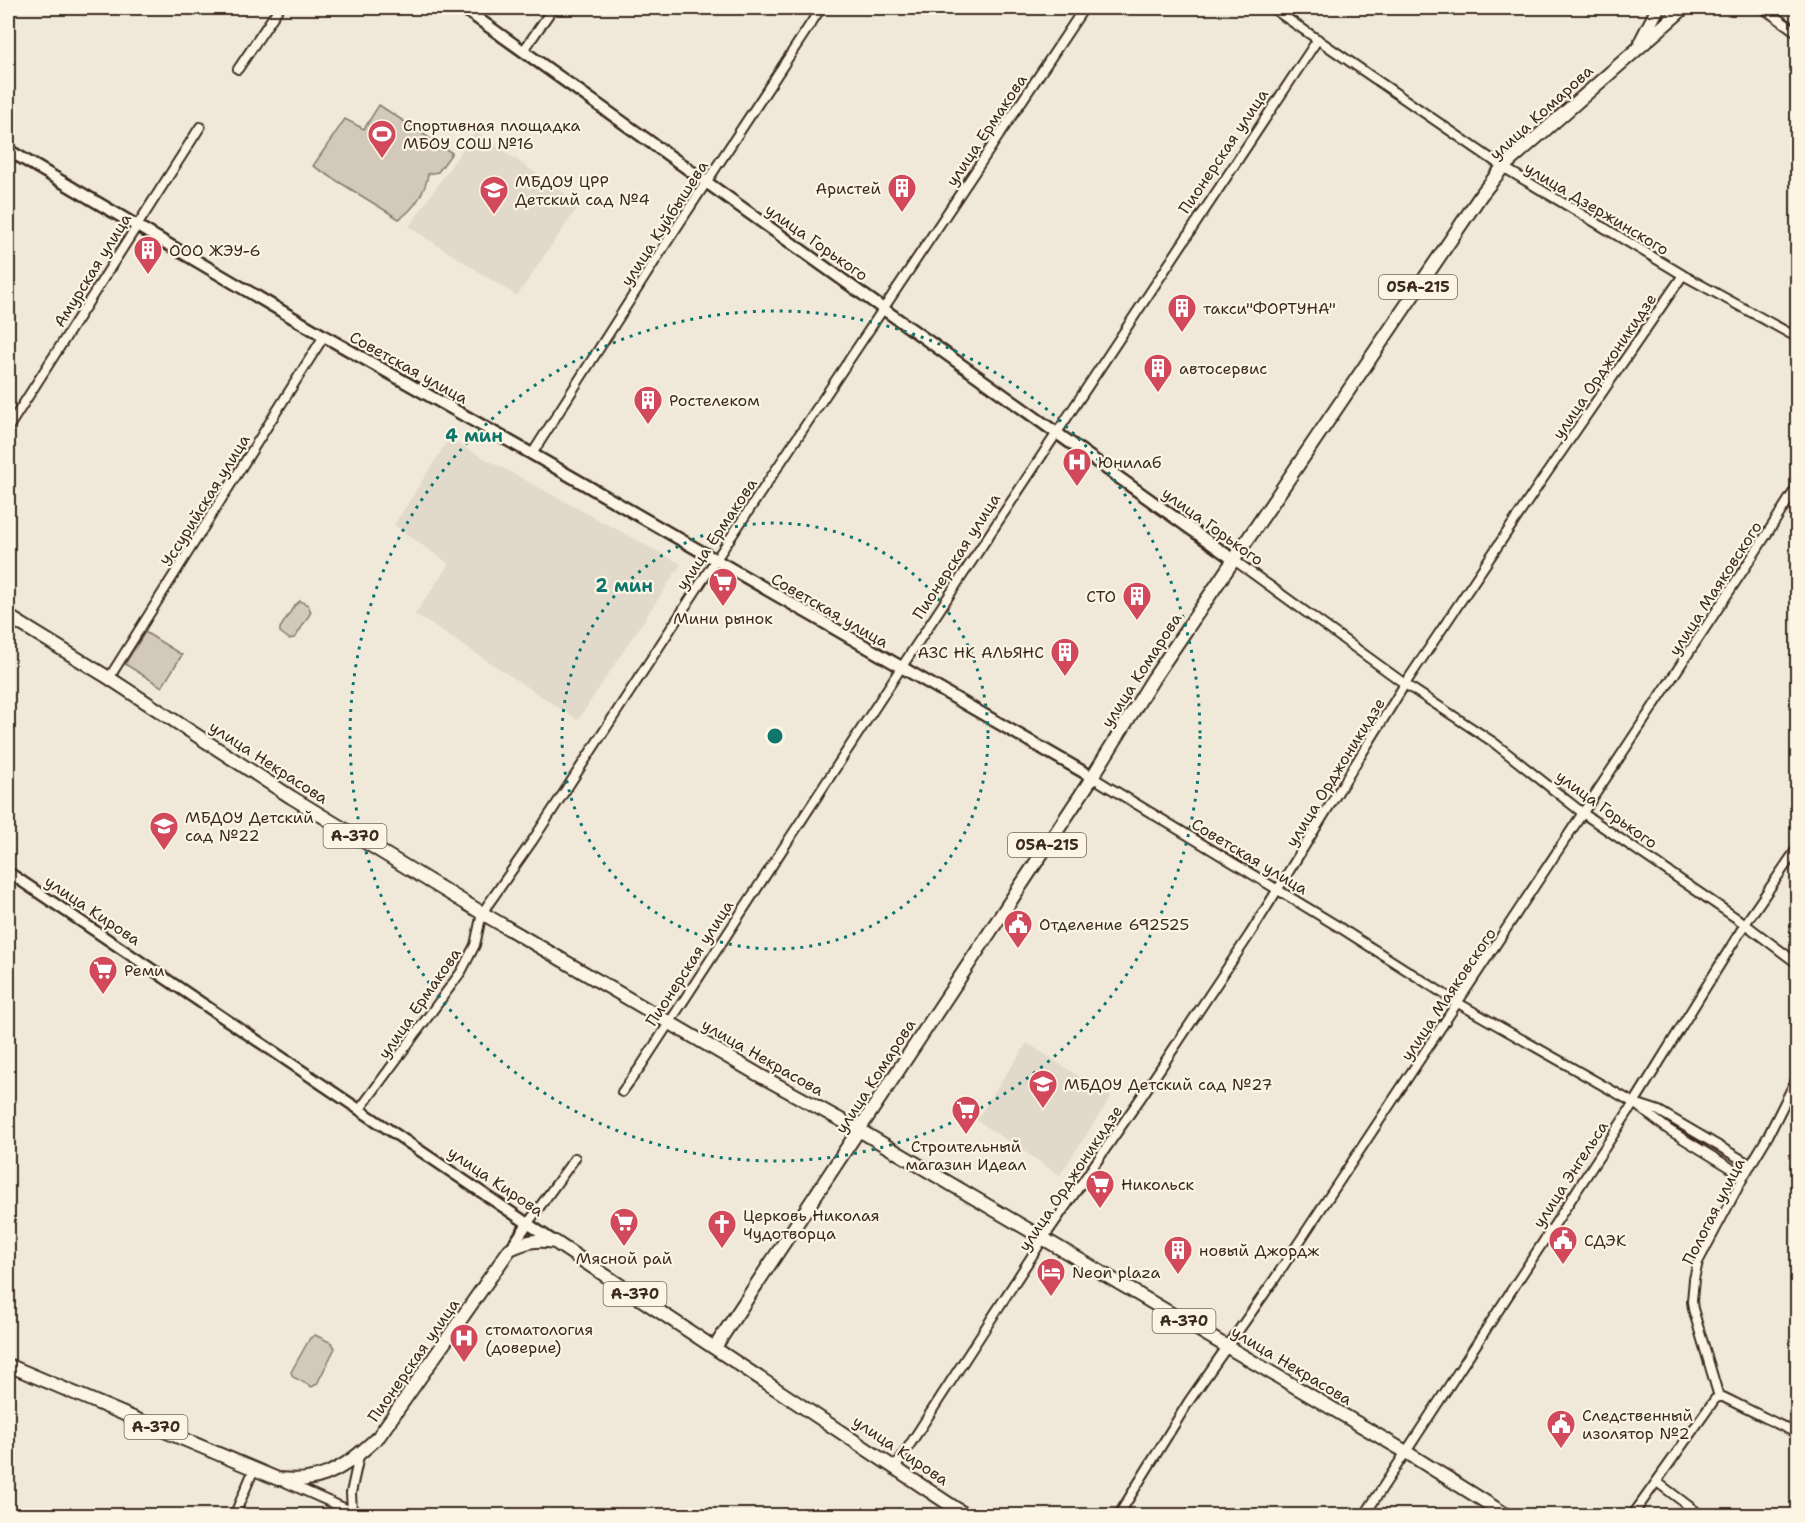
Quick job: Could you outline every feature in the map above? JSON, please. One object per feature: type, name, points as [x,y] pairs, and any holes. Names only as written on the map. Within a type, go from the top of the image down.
[{"type":"main road","name":"улица Горького","points":[[463,8],[884,307],[1234,560]]},
{"type":"main road","name":"улица Комарова","points":[[1638,47],[1658,8]]},
{"type":"main road","name":"улица Комарова","points":[[715,1347],[1092,777],[1153,679],[1481,195],[1503,167],[1684,8]]},
{"type":"main road","name":"Советская улица","points":[[8,150],[324,336],[1092,777]]},
{"type":"main road","name":"улица Некрасова","points":[[8,616],[109,678],[291,797],[482,914],[759,1075],[859,1130],[1406,1452],[1508,1515]]},
{"type":"main road","points":[[510,1249],[538,1240],[555,1242]]},
{"type":"main road","name":"улица Кирова","points":[[555,1242],[967,1515]]},
{"type":"main road","name":"Пионерская улица","points":[[278,1479],[306,1480],[331,1472],[359,1456],[379,1436],[510,1249]]},
{"type":"main road","name":"А-370","points":[[8,1365],[278,1479]]},
{"type":"street","points":[[238,69],[279,8]]},
{"type":"street","points":[[524,50],[553,8]]},
{"type":"street","name":"улица Куйбышева","points":[[532,454],[706,182],[821,8]]},
{"type":"street","name":"улица Ермакова","points":[[360,1109],[461,972],[475,945],[482,914],[1084,8]]},
{"type":"street","name":"улица Дзержинского","points":[[1272,8],[1503,167],[1683,275],[1797,338]]},
{"type":"street","points":[[1763,8],[1797,33]]},
{"type":"street","name":"Пионерская улица","points":[[622,1092],[1318,39]]},
{"type":"street","name":"Амурская улица","points":[[8,428],[200,127]]},
{"type":"street","name":"улица Орджоникидзе","points":[[896,1466],[1043,1239],[1142,1096],[1278,891],[1405,684],[1683,275]]},
{"type":"street","name":"Уссурийская улица","points":[[109,678],[324,336]]},
{"type":"street","name":"улица Маяковского","points":[[1118,1515],[1189,1401],[1228,1347],[1584,814],[1797,485]]},
{"type":"street","name":"улица Горького","points":[[1234,560],[1405,684],[1493,742],[1584,814],[1745,924],[1797,964]]},
{"type":"street","name":"Советская улица","points":[[1092,777],[1339,927],[1458,1003],[1634,1103],[1669,1130],[1744,1176]]},
{"type":"street","name":"улица Энгельса","points":[[1364,1515],[1634,1103],[1745,924],[1797,847]]},
{"type":"street","name":"улица Кирова","points":[[8,872],[555,1242]]},
{"type":"street","name":"Пологая улица","points":[[1719,1397],[1693,1309],[1694,1279],[1698,1262],[1797,1076]]},
{"type":"street","name":"Советская улица","points":[[1634,1103],[1659,1111],[1751,1165]]},
{"type":"street","name":"Пионерская улица","points":[[510,1249],[575,1158]]},
{"type":"street","points":[[1632,1515],[1715,1399],[1719,1397],[1797,1434]]},
{"type":"street","points":[[352,1511],[351,1492],[359,1456]]},
{"type":"street","points":[[234,1515],[254,1469]]},
{"type":"street","points":[[278,1479],[362,1515]]},
{"type":"street","points":[[1657,1482],[1702,1515]]},
{"type":"shaded area","name":"Спортивная площадка МБОУ СОШ №16","points":[[379,105],[452,153],[438,172],[428,174],[425,187],[418,199],[399,219],[313,166],[345,119],[364,129]]},
{"type":"shaded area","name":"МБДОУ ЦРР Детский сад №4","points":[[475,131],[580,204],[517,296],[409,227]]},
{"type":"shaded area","points":[[449,439],[681,564],[578,720],[415,614],[449,564],[394,525]]},
{"type":"shaded area","points":[[300,601],[308,605],[311,612],[297,635],[289,639],[280,632],[280,628],[294,606]]},
{"type":"shaded area","points":[[145,632],[182,655],[162,687],[125,664]]},
{"type":"shaded area","name":"МБДОУ Детский сад №27","points":[[1027,1043],[1111,1097],[1060,1175],[976,1120]]},
{"type":"shaded area","points":[[315,1335],[332,1343],[335,1348],[317,1384],[312,1387],[293,1377],[291,1372],[310,1338]]},
{"type":"place","name":"Спортивная площадка МБОУ СОШ №16","points":[[382,160]]},
{"type":"place","name":"Аристей","points":[[902,214]]},
{"type":"place","name":"МБДОУ ЦРР Детский сад №4","points":[[494,216]]},
{"type":"place","name":"ООО ЖЭУ-6","points":[[148,276]]},
{"type":"place","name":"такси\"ФОРТУНА\"","points":[[1182,334]]},
{"type":"place","name":"автосервис","points":[[1158,394]]},
{"type":"place","name":"Ростелеком","points":[[648,426]]},
{"type":"place","name":"Юнилаб","points":[[1077,488]]},
{"type":"place","name":"Мини рынок","points":[[723,608]]},
{"type":"place","name":"СТО","points":[[1137,622]]},
{"type":"place","name":"АЗС НК АЛЬЯНС","points":[[1065,678]]},
{"type":"place","name":"МБДОУ Детский сад №22","points":[[164,852]]},
{"type":"place","name":"Отделение 692525","points":[[1018,950]]},
{"type":"place","name":"Реми","points":[[103,996]]},
{"type":"place","name":"МБДОУ Детский сад №27","points":[[1043,1110]]},
{"type":"place","name":"Строительный магазин Идеал","points":[[966,1136]]},
{"type":"place","name":"Никольск","points":[[1100,1210]]},
{"type":"place","name":"Мясной рай","points":[[624,1248]]},
{"type":"place","name":"Церковь Николая Чудотворца","points":[[722,1250]]},
{"type":"place","name":"СДЭК","points":[[1563,1266]]},
{"type":"place","name":"новый Джордж","points":[[1178,1276]]},
{"type":"place","name":"Neon plaza","points":[[1051,1298]]},
{"type":"place","name":"стоматология (доверие)","points":[[464,1364]]},
{"type":"place","name":"Следственный изолятор №2","points":[[1561,1450]]}]
